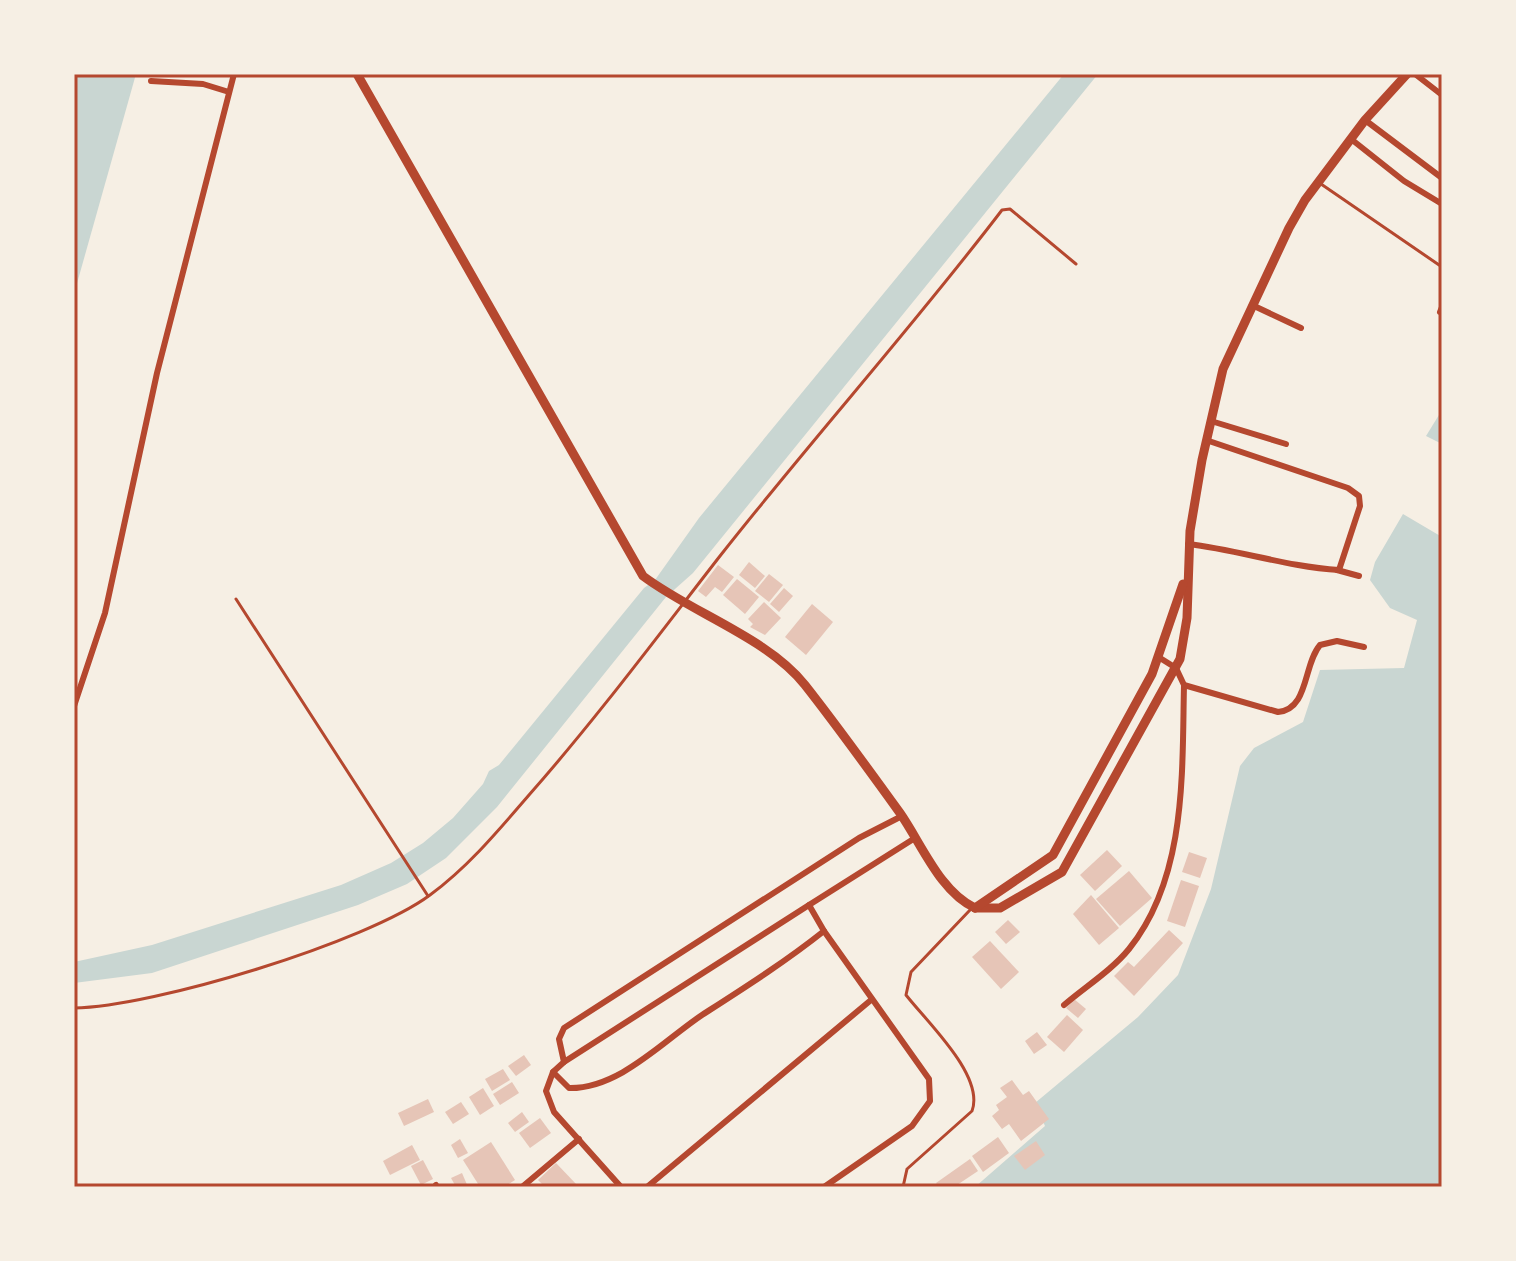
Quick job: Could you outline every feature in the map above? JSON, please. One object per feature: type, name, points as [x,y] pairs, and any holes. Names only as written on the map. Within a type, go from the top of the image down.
[{"type":"main road","points":[[357,74],[643,576],[678,602],[753,644],[802,682],[902,816],[944,880],[974,907],[1000,908],[1062,872],[1176,668],[1185,642],[1188,544],[1206,440],[1223,369],[1289,228],[1318,182],[1365,120],[1407,74]]},
{"type":"main road","points":[[974,907],[1053,855],[1160,658],[1186,572]]},
{"type":"main road","points":[[1053,855],[1062,872]]},
{"type":"street","points":[[74,706],[105,613],[157,373],[234,74]]},
{"type":"street","points":[[1415,74],[1442,95]]},
{"type":"street","points":[[151,81],[203,84],[229,92]]},
{"type":"street","points":[[1365,120],[1442,178]]},
{"type":"street","points":[[1351,139],[1404,181],[1442,204]]},
{"type":"street","points":[[1252,305],[1301,328]]},
{"type":"street","points":[[1211,421],[1286,444]]},
{"type":"street","points":[[1206,440],[1326,480],[1359,496],[1360,506],[1337,570]]},
{"type":"street","points":[[1188,544],[1359,576]]},
{"type":"street","points":[[1184,685],[1206,694],[1286,712],[1297,702],[1310,661],[1320,645],[1337,641],[1364,647]]},
{"type":"street","points":[[1064,1005],[1126,953],[1155,907],[1181,806],[1184,685],[1176,668],[1160,658]]},
{"type":"street","points":[[564,1062],[559,1039],[564,1028],[859,838],[902,816]]},
{"type":"street","points":[[621,1187],[554,1112],[546,1091],[553,1072],[564,1062],[915,838]]},
{"type":"street","points":[[809,905],[871,1000],[929,1079],[930,1101],[912,1126],[824,1187]]},
{"type":"street","points":[[553,1072],[569,1088],[583,1088],[607,1079],[783,964],[824,931]]},
{"type":"street","points":[[647,1187],[871,1000]]},
{"type":"street","points":[[522,1187],[579,1139]]},
{"type":"lane","points":[[1318,182],[1442,267]]},
{"type":"lane","points":[[74,1008],[108,1007],[202,984],[339,940],[428,896],[484,846],[547,775],[678,602],[1002,210],[1010,209],[1076,264]]},
{"type":"lane","points":[[236,599],[428,896]]},
{"type":"lane","points":[[903,1187],[907,1169],[972,1111],[975,1104],[972,1078],[906,995],[906,984],[919,962],[974,907]]},
{"type":"shaded area","points":[[74,74],[136,74],[74,294]]},
{"type":"shaded area","points":[[1064,74],[1098,74],[693,573],[666,597],[497,807],[446,858],[407,884],[358,905],[152,973],[74,983],[74,962],[152,945],[341,885],[391,863],[423,843],[453,818],[644,588],[655,580],[699,518]]},
{"type":"shaded area","points":[[1442,410],[1442,444],[1426,436]]},
{"type":"shaded area","points":[[1403,514],[1442,537],[1442,1187],[975,1187],[1045,1126],[1035,1103],[1138,1017],[1178,975],[1211,889],[1240,766],[1254,748],[1303,722],[1320,670],[1404,668],[1417,620],[1390,608],[1370,580],[1375,562]]},
{"type":"building","points":[[749,562],[765,576],[755,588],[739,575]]},
{"type":"building","points":[[718,565],[734,577],[722,592],[715,587],[706,597],[698,591]]},
{"type":"building","points":[[769,574],[783,585],[769,602],[755,591]]},
{"type":"building","points":[[737,579],[759,597],[745,614],[723,595]]},
{"type":"building","points":[[784,588],[793,596],[779,612],[770,604]]},
{"type":"building","points":[[764,602],[781,618],[765,635],[750,627],[753,624],[748,619]]},
{"type":"building","points":[[812,604],[833,622],[806,655],[785,637]]},
{"type":"building","points":[[1107,850],[1122,866],[1095,891],[1080,875]]},
{"type":"building","points":[[1189,852],[1207,858],[1200,878],[1182,872]]},
{"type":"building","points":[[1129,871],[1152,898],[1120,926],[1096,899]]},
{"type":"building","points":[[1181,880],[1199,886],[1185,927],[1167,921]]},
{"type":"building","points":[[1091,895],[1119,928],[1099,945],[1073,914]]},
{"type":"building","points":[[1008,920],[1020,932],[1006,944],[995,932]]},
{"type":"building","points":[[1169,930],[1183,943],[1134,996],[1114,976],[1128,962],[1134,967]]},
{"type":"building","points":[[990,941],[1019,972],[1001,989],[972,957]]},
{"type":"building","points":[[1074,999],[1086,1009],[1078,1018],[1066,1008]]},
{"type":"building","points":[[1067,1015],[1083,1030],[1064,1052],[1047,1037]]},
{"type":"building","points":[[1037,1032],[1047,1045],[1034,1054],[1025,1041]]},
{"type":"building","points":[[524,1055],[531,1065],[516,1076],[508,1066]]},
{"type":"building","points":[[503,1069],[510,1080],[492,1091],[485,1079]]},
{"type":"building","points":[[1012,1080],[1023,1095],[1029,1091],[1049,1119],[1021,1141],[1009,1124],[1002,1129],[992,1116],[999,1110],[996,1105],[1007,1097],[1000,1088]]},
{"type":"building","points":[[512,1082],[519,1093],[500,1105],[493,1094]]},
{"type":"building","points":[[483,1088],[494,1106],[480,1115],[469,1097]]},
{"type":"building","points":[[428,1099],[434,1112],[404,1126],[398,1113]]},
{"type":"building","points":[[461,1102],[469,1114],[453,1124],[445,1112]]},
{"type":"building","points":[[522,1112],[529,1122],[515,1132],[508,1123]]},
{"type":"building","points":[[540,1118],[551,1133],[530,1148],[519,1133]]},
{"type":"building","points":[[998,1137],[1009,1153],[983,1172],[972,1156]]},
{"type":"building","points":[[460,1139],[468,1153],[458,1158],[451,1145]]},
{"type":"building","points":[[1036,1141],[1045,1155],[1025,1170],[1014,1156]]},
{"type":"building","points":[[491,1142],[515,1180],[504,1187],[480,1187],[463,1160]]},
{"type":"building","points":[[412,1145],[420,1160],[390,1175],[383,1161]]},
{"type":"building","points":[[970,1159],[978,1171],[954,1187],[939,1187],[936,1183]]},
{"type":"building","points":[[423,1160],[433,1179],[421,1185],[411,1166]]},
{"type":"building","points":[[556,1163],[576,1187],[545,1187],[538,1180]]},
{"type":"building","points":[[462,1173],[468,1187],[456,1187],[451,1178]]}]
